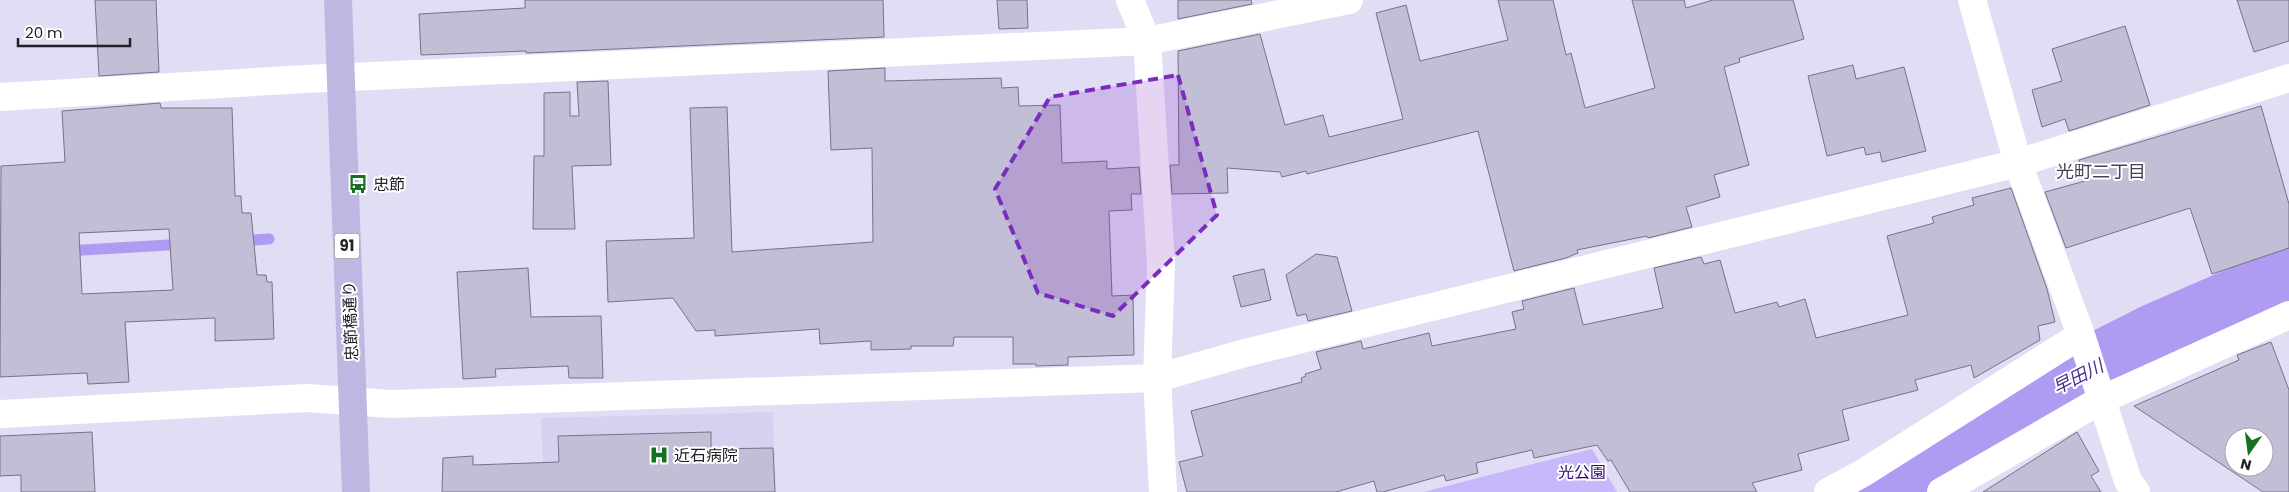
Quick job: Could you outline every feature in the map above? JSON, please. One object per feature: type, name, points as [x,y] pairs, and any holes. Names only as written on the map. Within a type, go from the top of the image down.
[{"type":"main road","name":"忠節橋通り","points":[[338,0],[356,492]]},
{"type":"street","points":[[1130,0],[1147,41],[1161,264],[1157,378],[1163,492]]},
{"type":"street","points":[[0,97],[341,78],[1147,41],[1349,0]]},
{"type":"street","points":[[1972,0],[2018,163],[2083,343],[2128,481],[2136,492]]},
{"type":"street","points":[[0,414],[307,398],[391,404],[1157,378],[1254,351],[2018,163],[2289,78]]},
{"type":"street","points":[[1941,492],[2099,395],[2289,315]]},
{"type":"street","points":[[1828,492],[2083,343]]},
{"type":"highlighted area","points":[[1178,75],[1217,215],[1113,316],[1038,293],[995,189],[1050,97]]},
{"type":"shaded area","name":"近石病院","points":[[773,412],[776,492],[544,492],[541,418]]},
{"type":"green space","name":"光公園","points":[[1592,449],[1617,492],[1423,492]]},
{"type":"building","points":[[95,0],[156,0],[159,72],[99,76]]},
{"type":"building","points":[[525,0],[883,0],[884,37],[526,53],[526,51],[421,55],[419,14],[525,8]]},
{"type":"building","points":[[997,0],[1027,0],[1028,28],[999,29]]},
{"type":"building","points":[[1178,0],[1251,0],[1252,4],[1178,19]]},
{"type":"building","points":[[1498,0],[1553,0],[1566,55],[1571,53],[1585,108],[1655,88],[1632,0],[1684,0],[1686,8],[1713,0],[1793,0],[1804,39],[1739,58],[1740,62],[1724,67],[1749,165],[1714,175],[1720,197],[1686,207],[1692,227],[1648,238],[1647,236],[1577,250],[1578,253],[1566,258],[1514,271],[1478,131],[1307,174],[1306,171],[1282,177],[1280,172],[1227,168],[1228,193],[1172,194],[1170,165],[1179,165],[1178,51],[1260,34],[1285,125],[1323,115],[1329,137],[1403,119],[1376,13],[1406,5],[1420,61],[1508,40]]},
{"type":"building","points":[[2237,0],[2289,0],[2289,41],[2254,52]]},
{"type":"building","points":[[2125,26],[2150,105],[2069,131],[2065,119],[2042,127],[2032,90],[2062,81],[2052,49]]},
{"type":"building","points":[[1853,65],[1856,79],[1904,67],[1926,151],[1882,162],[1880,152],[1866,155],[1864,147],[1827,156],[1808,76]]},
{"type":"building","points":[[885,68],[885,81],[1001,78],[1002,88],[1018,87],[1019,106],[1060,105],[1062,163],[1107,161],[1107,169],[1139,167],[1141,194],[1131,194],[1132,210],[1109,211],[1112,296],[1133,295],[1134,355],[1068,357],[1068,365],[1036,366],[1036,364],[1013,364],[1013,337],[954,337],[953,346],[911,346],[911,349],[871,350],[871,341],[820,344],[819,329],[715,336],[715,330],[696,331],[673,298],[608,302],[606,241],[694,238],[690,108],[727,107],[732,252],[873,242],[872,148],[831,150],[828,71]]},
{"type":"building","points":[[608,81],[611,165],[572,166],[575,229],[533,229],[534,156],[544,156],[544,93],[570,92],[570,116],[579,116],[577,82]]},
{"type":"building","points":[[160,103],[161,108],[232,108],[235,196],[241,196],[242,213],[251,213],[257,275],[266,275],[267,282],[272,282],[274,339],[215,341],[215,318],[125,322],[129,382],[88,384],[87,373],[0,377],[1,166],[65,162],[62,111]],"holes":[[[169,229],[173,290],[82,294],[79,233]]]},
{"type":"building","points":[[2261,106],[2289,204],[2289,248],[2212,274],[2190,208],[2066,248],[2045,192],[2085,181],[2079,160]]},
{"type":"building","points":[[2011,188],[2047,289],[2055,322],[2038,326],[2040,340],[1974,378],[1971,365],[1915,380],[1918,390],[1842,410],[1849,440],[1798,454],[1802,470],[1752,483],[1757,492],[1630,492],[1611,460],[1608,461],[1597,445],[1534,458],[1532,450],[1476,463],[1478,473],[1446,481],[1444,475],[1383,492],[1377,492],[1374,481],[1336,492],[1187,492],[1179,462],[1203,456],[1191,411],[1302,382],[1301,378],[1306,376],[1305,374],[1321,369],[1316,352],[1361,341],[1363,349],[1429,333],[1432,346],[1516,329],[1512,312],[1524,309],[1522,301],[1574,288],[1583,325],[1663,308],[1654,268],[1701,257],[1704,264],[1720,260],[1735,313],[1777,302],[1779,307],[1805,299],[1816,338],[1908,315],[1887,236],[1934,223],[1932,217],[1974,205],[1972,198]]},
{"type":"building","points":[[1316,254],[1337,257],[1352,311],[1308,321],[1306,314],[1297,316],[1286,275]]},
{"type":"building","points":[[528,268],[531,317],[601,316],[603,378],[569,378],[568,366],[495,369],[496,377],[463,379],[457,272]]},
{"type":"building","points":[[1264,269],[1271,300],[1241,307],[1233,276]]},
{"type":"building","points":[[2271,342],[2289,390],[2289,492],[2263,492],[2240,477],[2274,477],[2274,427],[2224,427],[2224,466],[2134,406],[2239,360],[2237,355]]},
{"type":"building","points":[[92,432],[95,492],[21,492],[21,475],[0,476],[0,436]]},
{"type":"building","name":"近石病院","points":[[711,432],[711,449],[773,448],[775,492],[442,492],[443,458],[473,456],[473,465],[559,462],[558,436]]},
{"type":"building","points":[[2077,432],[2099,471],[2091,476],[2101,492],[1983,492]]},
{"type":"waterway","points":[[238,241],[269,239]]},
{"type":"waterway","points":[[66,251],[185,244]]},
{"type":"waterway","name":"早田川","points":[[1876,492],[2030,401],[2152,339],[2289,279]]},
{"type":"place","name":"忠節","points":[[358,184]]},
{"type":"place","name":"近石病院","points":[[659,455]]},
{"type":"district","name":"光町二丁目","points":[[2101,172]]}]
